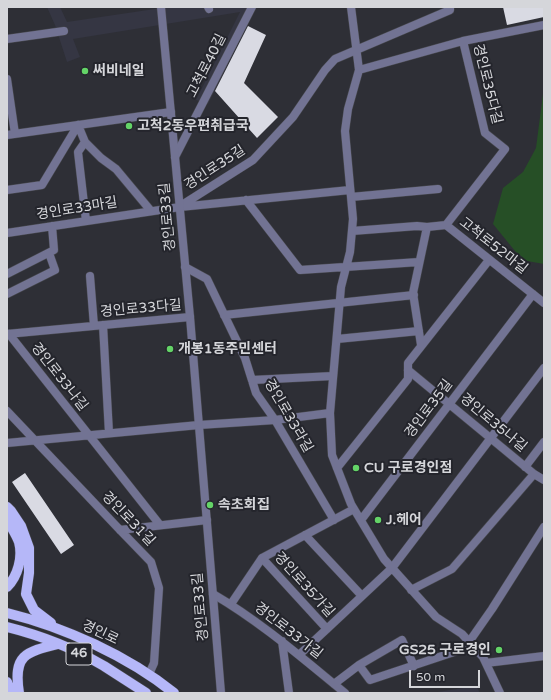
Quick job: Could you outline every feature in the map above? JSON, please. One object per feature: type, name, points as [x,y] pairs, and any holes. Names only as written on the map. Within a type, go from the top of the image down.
[{"type":"main road","points":[[7,507],[21,526],[29,548],[29,573],[26,594],[34,610],[61,630]]},
{"type":"main road","points":[[7,519],[19,543],[20,556],[18,570],[13,581],[7,587]]},
{"type":"main road","name":"경인로","points":[[7,613],[61,630],[110,652],[148,674],[174,693]]},
{"type":"main road","name":"경인로","points":[[7,627],[58,644],[103,666],[146,693]]},
{"type":"main road","points":[[19,693],[17,678],[19,664],[26,654],[37,649],[58,644]]},
{"type":"main road","points":[[7,682],[11,693]]},
{"type":"street","name":"경인로33길","points":[[161,7],[190,317],[221,693]]},
{"type":"street","name":"고척로40길","points":[[175,158],[252,7]]},
{"type":"street","points":[[351,7],[359,70],[348,109],[345,131],[353,219],[350,252],[340,302],[333,376],[330,413],[332,454],[354,509],[384,559],[436,617],[462,634],[483,657],[500,693]]},
{"type":"street","name":"경인로35길","points":[[180,207],[253,160],[293,117],[325,70],[335,59],[450,10],[450,7]]},
{"type":"street","name":"경인로35다길","points":[[359,70],[463,41],[544,25]]},
{"type":"street","points":[[7,39],[64,31]]},
{"type":"street","name":"경인로35다길","points":[[463,41],[485,133],[505,149]]},
{"type":"street","points":[[7,80],[11,134],[171,112]]},
{"type":"street","points":[[78,125],[85,142],[78,152],[86,221]]},
{"type":"street","points":[[7,190],[42,185],[78,125]]},
{"type":"street","name":"경인로33마길","points":[[85,142],[101,158],[116,169],[151,211]]},
{"type":"street","name":"고척로52마길","points":[[505,149],[446,226],[544,302]]},
{"type":"street","name":"경인로35길","points":[[180,207],[246,200],[350,193],[438,190]]},
{"type":"street","points":[[246,200],[300,270],[420,262]]},
{"type":"street","name":"경인로33마길","points":[[7,233],[180,207]]},
{"type":"street","points":[[7,274],[54,250],[52,226]]},
{"type":"street","points":[[352,231],[416,226],[446,226]]},
{"type":"street","points":[[421,345],[414,296],[427,227]]},
{"type":"street","points":[[7,294],[55,270],[48,253]]},
{"type":"street","points":[[337,468],[408,379],[408,363],[489,260]]},
{"type":"street","name":"경인로33라길","points":[[185,267],[207,279],[245,358],[256,393],[275,420],[334,520]]},
{"type":"street","name":"경인로33다길","points":[[90,276],[94,326]]},
{"type":"street","name":"경인로35길","points":[[361,520],[533,294]]},
{"type":"street","points":[[224,315],[340,302],[414,296]]},
{"type":"street","name":"경인로33다길","points":[[8,334],[190,317]]},
{"type":"street","name":"경인로33나길","points":[[103,325],[109,433]]},
{"type":"street","points":[[337,339],[419,331]]},
{"type":"street","name":"경인로33나길","points":[[8,334],[160,525]]},
{"type":"street","points":[[299,655],[392,568],[544,368]]},
{"type":"street","name":"경인로35나길","points":[[408,370],[450,403],[525,467],[544,480]]},
{"type":"street","points":[[252,380],[333,376]]},
{"type":"street","name":"경인로31길","points":[[7,411],[151,562],[159,588],[154,663],[148,674]]},
{"type":"street","points":[[7,443],[199,425],[275,420],[330,413]]},
{"type":"street","points":[[525,467],[544,442]]},
{"type":"street","points":[[411,590],[452,569],[534,474]]},
{"type":"street","name":"경인로35가길","points":[[231,604],[262,558],[354,509]]},
{"type":"street","points":[[120,530],[207,520]]},
{"type":"street","points":[[358,665],[370,680],[414,666],[470,644],[544,527]]},
{"type":"street","points":[[305,535],[362,596]]},
{"type":"street","name":"경인로35가길","points":[[262,558],[327,629]]},
{"type":"street","name":"경인로33가길","points":[[213,594],[231,604],[282,641],[345,693]]},
{"type":"street","points":[[334,684],[358,665],[402,640],[414,666]]},
{"type":"street","points":[[282,641],[289,693]]},
{"type":"street","points":[[486,663],[544,656]]},
{"type":"shaded area","points":[[47,7],[60,7],[67,22],[168,7],[256,7],[208,104],[196,100],[240,12],[73,39],[80,57],[67,62],[55,25]]},
{"type":"shaded area","points":[[476,686],[480,693],[431,693]]},
{"type":"green space","points":[[543,94],[544,264],[527,261],[515,251],[493,224],[503,188],[523,172],[536,148]]},
{"type":"building","points":[[503,7],[544,7],[544,17],[507,25]]},
{"type":"building","points":[[248,26],[266,35],[244,83],[278,117],[257,138],[215,91]]},
{"type":"building","points":[[25,473],[74,545],[61,554],[12,482]]},
{"type":"place","name":"써비네일","points":[[85,71]]},
{"type":"place","name":"고척2동우편취급국","points":[[129,126]]},
{"type":"place","name":"개봉1동주민센터","points":[[170,349]]},
{"type":"place","name":"CU 구로경인점","points":[[356,468]]},
{"type":"place","name":"속초회집","points":[[210,505]]},
{"type":"place","name":"J.헤어","points":[[378,520]]},
{"type":"place","name":"GS25 구로경인","points":[[499,650]]}]
